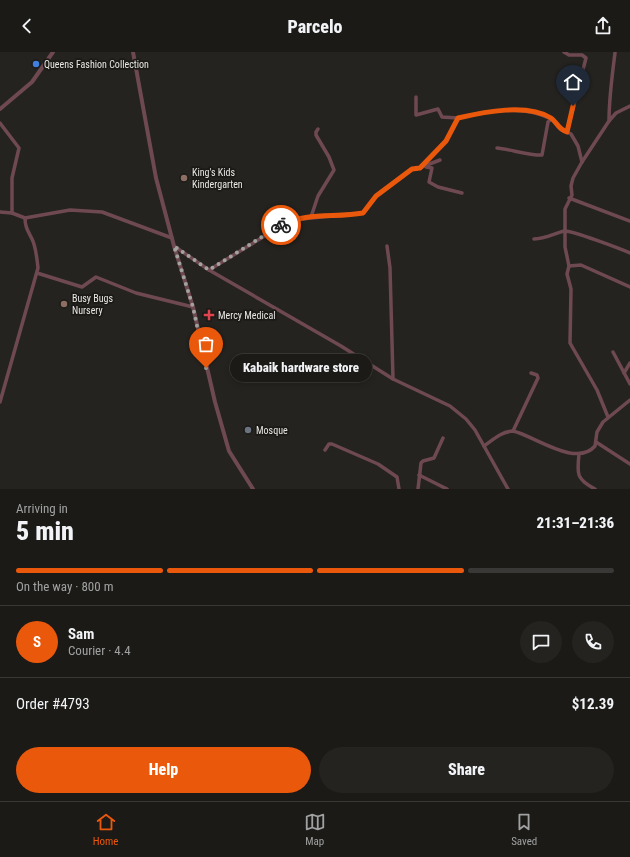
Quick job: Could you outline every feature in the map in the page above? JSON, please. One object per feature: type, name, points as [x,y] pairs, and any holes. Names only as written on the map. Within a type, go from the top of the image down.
[{"type":"street","points":[[0,109],[32,82],[53,52]]},
{"type":"street","points":[[133,52],[147,134],[174,246],[193,307],[206,368],[229,451],[253,489]]},
{"type":"street","points":[[564,52],[566,54],[585,54],[585,61],[567,132]]},
{"type":"street","points":[[609,121],[610,89],[615,53]]},
{"type":"street","points":[[416,97],[416,115],[438,109],[442,117],[458,118],[486,113],[522,110],[551,118],[561,130],[571,134],[578,146],[582,162]]},
{"type":"street","points":[[608,417],[597,390],[570,343],[571,289],[567,274],[569,266],[565,247],[565,209],[569,198],[572,196],[571,186],[573,178],[582,162],[609,121],[616,113],[630,106]]},
{"type":"street","points":[[420,168],[446,141],[458,118]]},
{"type":"street","points":[[497,148],[518,150],[536,155],[542,155],[548,122],[551,118]]},
{"type":"street","points":[[0,124],[19,148],[12,178],[12,213]]},
{"type":"street","points":[[311,217],[318,196],[334,170],[329,157],[316,135],[318,129]]},
{"type":"street","points":[[209,270],[291,220],[363,213],[376,196],[412,169],[426,167],[440,160]]},
{"type":"street","points":[[426,167],[432,168],[429,182],[438,187],[462,193]]},
{"type":"street","points":[[569,198],[630,221]]},
{"type":"street","points":[[0,212],[12,213],[25,218],[70,210],[102,212],[172,238]]},
{"type":"street","points":[[0,402],[25,309],[37,273],[38,262],[35,248],[33,240],[26,230],[25,218]]},
{"type":"street","points":[[534,239],[545,238],[565,231],[600,241],[630,253]]},
{"type":"street","points":[[174,246],[209,270],[340,346],[392,379],[450,406],[466,418],[484,446],[508,489]]},
{"type":"street","points":[[387,246],[390,275],[392,379]]},
{"type":"street","points":[[569,266],[581,265],[630,287]]},
{"type":"street","points":[[37,273],[82,287],[96,277],[136,293],[193,307]]},
{"type":"street","points":[[613,352],[630,384]]},
{"type":"street","points":[[624,373],[630,363]]},
{"type":"street","points":[[513,431],[538,378],[537,375],[531,373]]},
{"type":"street","points":[[484,446],[497,436],[513,431],[550,447],[579,454],[592,450],[596,442],[597,432],[608,417],[630,400]]},
{"type":"street","points":[[418,489],[421,463],[434,458],[443,438]]},
{"type":"street","points":[[596,442],[630,464]]},
{"type":"street","points":[[325,450],[329,444],[332,444],[378,464],[398,479],[399,489]]},
{"type":"street","points":[[579,454],[578,476],[581,481],[595,489]]},
{"type":"street","points":[[419,474],[447,489]]},
{"type":"way so far","points":[[206,368],[193,307],[174,246],[209,270],[281,225]]},
{"type":"place","name":"Queens Fashion Collection","points":[[36,64]]},
{"type":"place","name":"King's Kids Kindergarten","points":[[184,178]]},
{"type":"place","name":"Busy Bugs Nursery","points":[[64,304]]},
{"type":"place","name":"Mercy Medical","points":[[209,315]]},
{"type":"place","name":"Kabaik hardware store","points":[[206,368]]},
{"type":"place","name":"Mosque","points":[[248,430]]},
{"type":"route","points":[[281,225],[291,220],[301,218],[363,213],[376,196],[412,169],[420,168],[424,161],[446,141],[458,118],[504,110],[522,110],[551,118],[561,130],[567,132],[573,106]]}]
